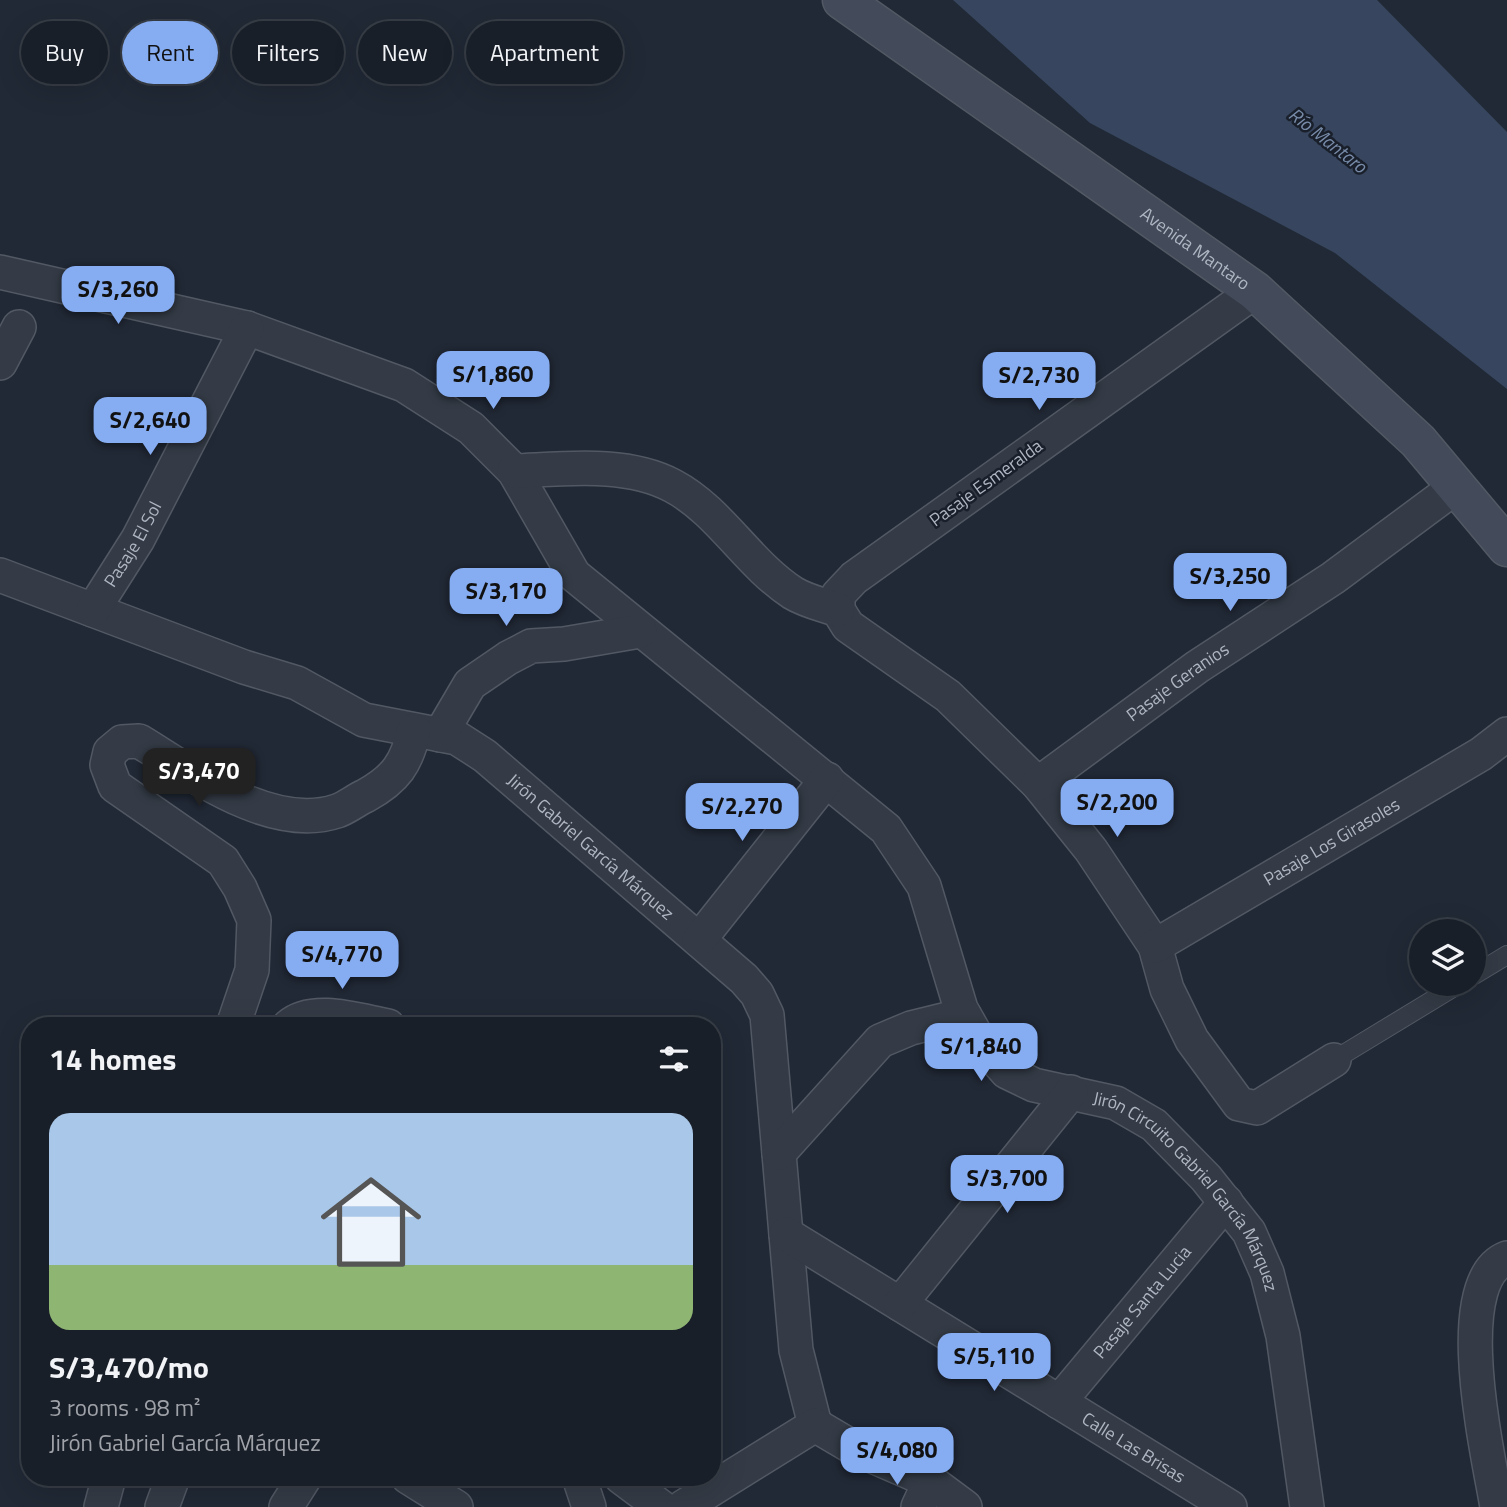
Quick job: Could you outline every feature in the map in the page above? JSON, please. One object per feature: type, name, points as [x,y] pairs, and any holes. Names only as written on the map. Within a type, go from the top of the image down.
[{"type":"street","name":"Avenida Mantaro","points":[[842,0],[1255,291],[1418,440],[1507,547]]},
{"type":"street","name":"Jirón Circuito Gabriel García Márquez","points":[[0,272],[247,328],[404,385],[471,428],[514,471],[574,575],[887,829],[924,886],[964,1015],[978,1039],[1007,1072],[1034,1085],[1116,1103],[1154,1125],[1226,1202],[1249,1232],[1267,1273],[1283,1336],[1307,1507]]},
{"type":"street","name":"Pasaje Esmeralda","points":[[838,610],[838,595],[854,578],[1255,291]]},
{"type":"street","points":[[0,363],[19,327]]},
{"type":"street","name":"Pasaje El Sol","points":[[93,610],[138,539],[247,328]]},
{"type":"street","points":[[514,471],[587,468],[635,474],[672,485],[705,510],[794,593],[838,610],[848,626],[948,696],[1038,784],[1091,850],[1155,946],[1167,989],[1192,1040],[1239,1104],[1257,1108],[1334,1060]]},
{"type":"street","name":"Pasaje Geranios","points":[[1038,784],[1198,667],[1332,578],[1457,486]]},
{"type":"street","name":"Jirón Gabriel García Márquez","points":[[0,575],[244,667],[297,682],[364,720],[457,738],[485,756],[699,940],[757,994],[767,1015],[796,1350],[815,1425]]},
{"type":"street","points":[[236,1017],[252,970],[254,920],[240,888],[223,861],[115,786],[107,765],[110,752],[122,742],[139,741],[239,799],[292,816],[336,811],[385,785],[470,684],[508,658],[531,646],[564,644],[640,631]]},
{"type":"street","name":"Pasaje Los Girasoles","points":[[1155,946],[1481,754],[1507,734]]},
{"type":"street","points":[[699,940],[827,779]]},
{"type":"street","points":[[779,1153],[880,1041],[911,1028],[964,1015]]},
{"type":"street","points":[[900,1304],[1071,1091]]},
{"type":"street","name":"Pasaje Santa Lucia","points":[[1059,1402],[1226,1202]]},
{"type":"street","name":"Calle Las Brisas","points":[[786,1234],[1230,1507]]},
{"type":"street","points":[[1497,1507],[1479,1403],[1474,1325],[1490,1272],[1507,1258]]},
{"type":"street","points":[[721,1483],[815,1425],[924,1494],[965,1507]]},
{"type":"street","points":[[101,1507],[107,1486]]},
{"type":"street","points":[[162,1507],[170,1486]]},
{"type":"street","points":[[286,1507],[299,1486]]},
{"type":"street","points":[[422,1486],[456,1507]]},
{"type":"street","points":[[582,1486],[589,1507]]},
{"type":"street","points":[[633,1486],[661,1507]]},
{"type":"street","points":[[683,1507],[717,1486]]},
{"type":"lane","points":[[1486,968],[1507,955]]},
{"type":"lane","points":[[1334,1060],[1439,996]]},
{"type":"water","name":"Río Mantaro","points":[[953,0],[1377,0],[1507,132],[1507,389],[1335,253],[1090,123]]}]
